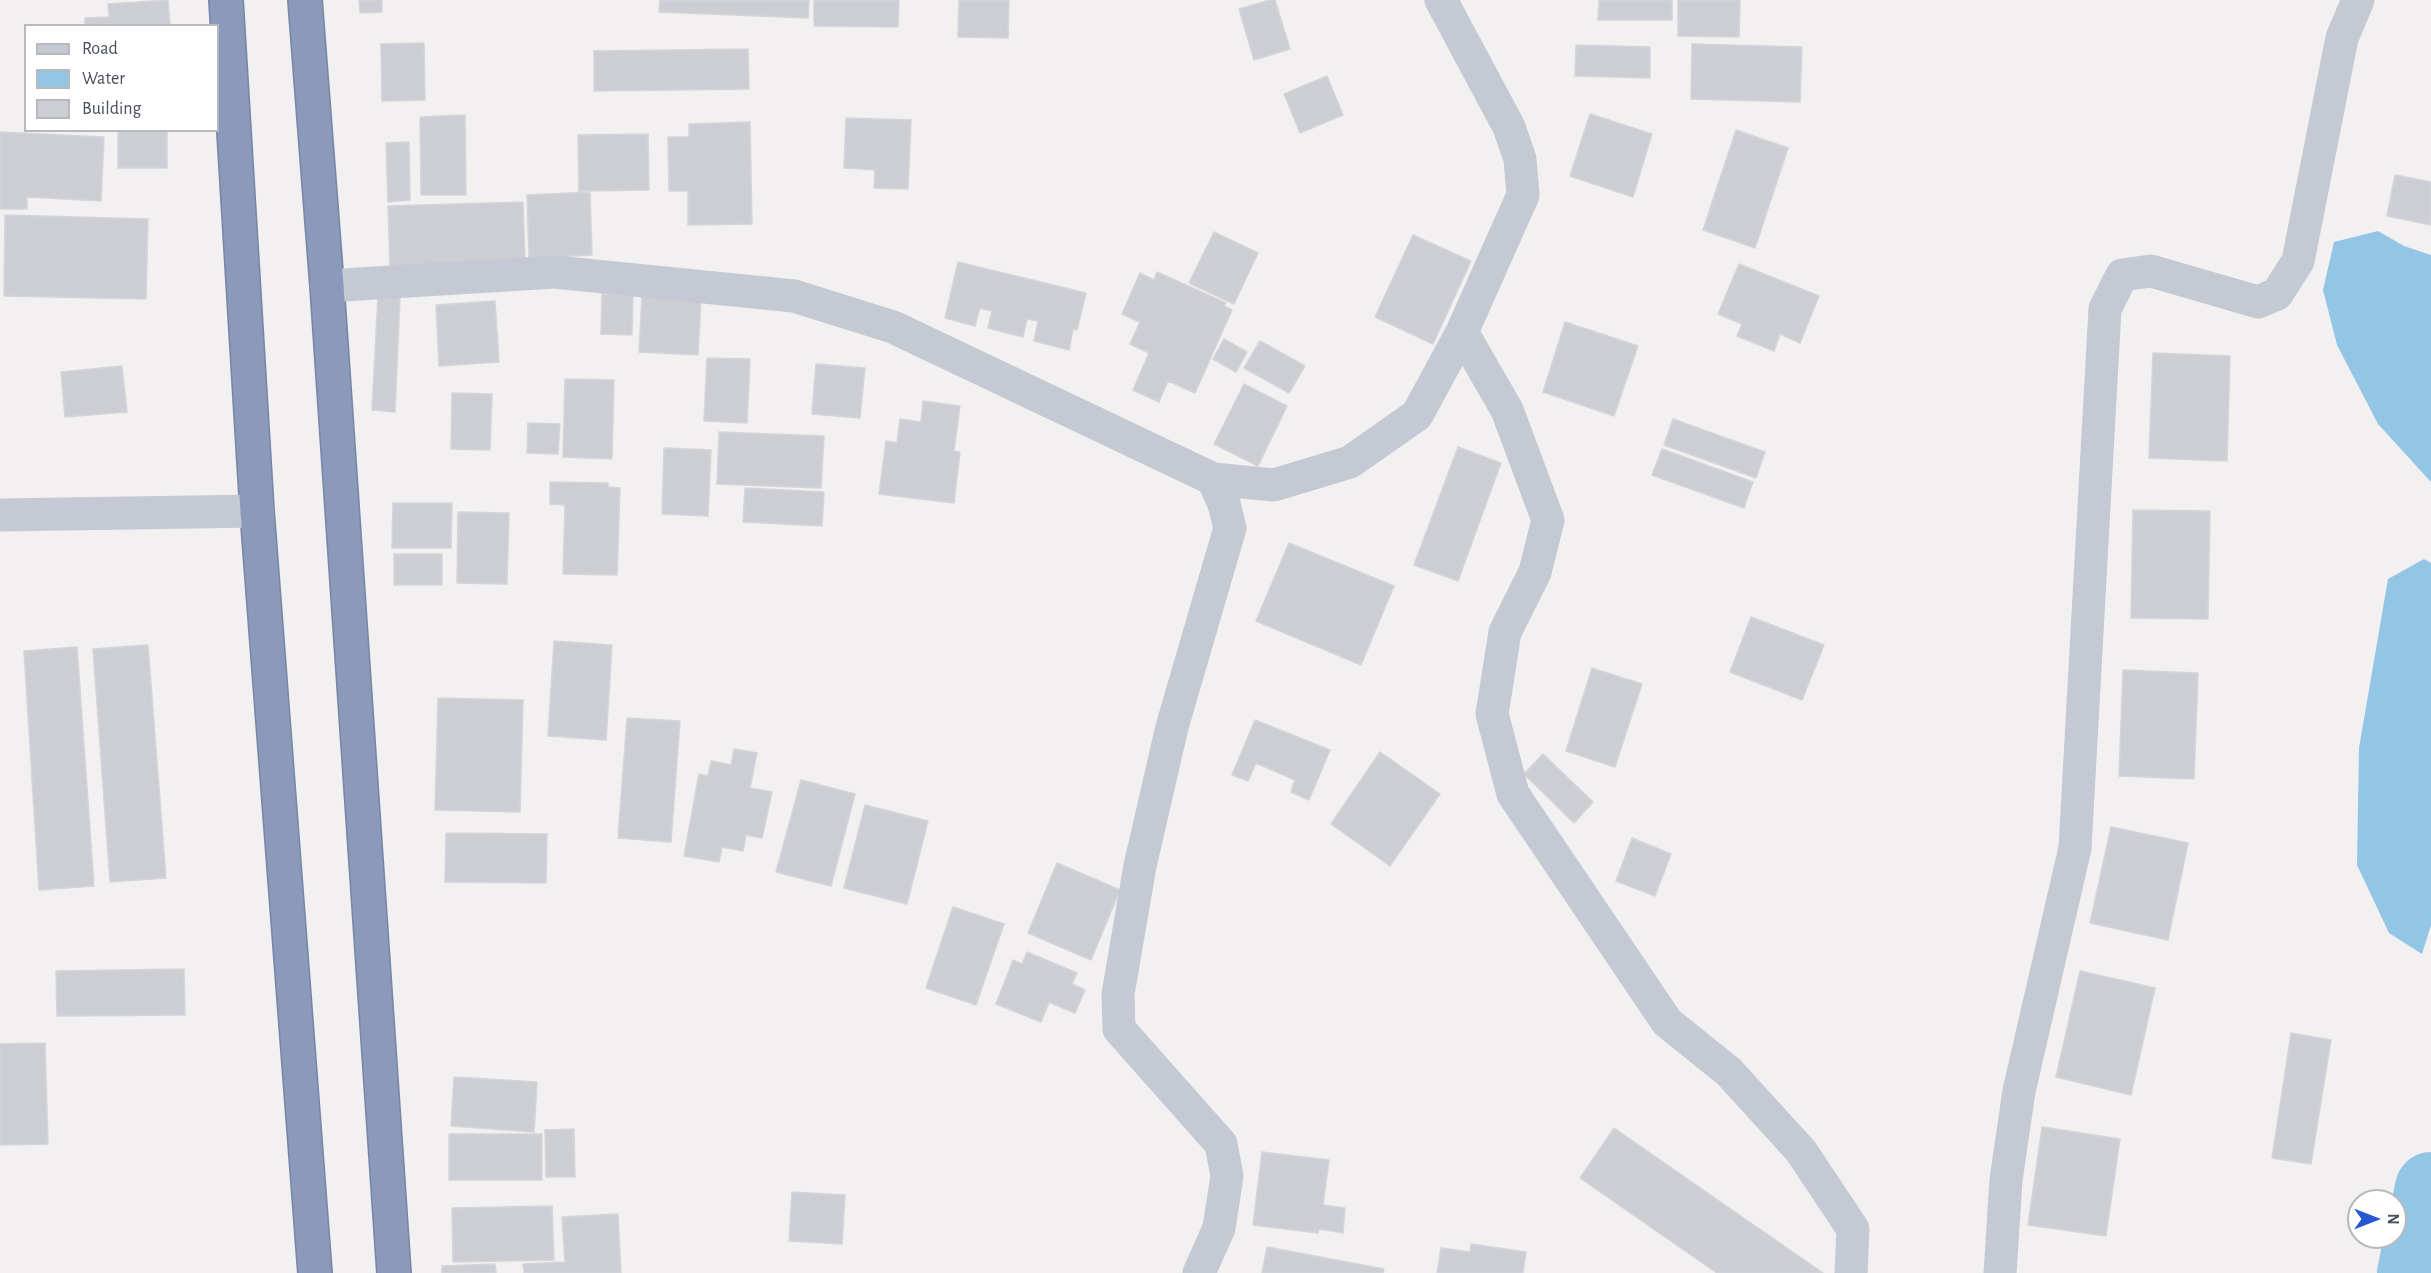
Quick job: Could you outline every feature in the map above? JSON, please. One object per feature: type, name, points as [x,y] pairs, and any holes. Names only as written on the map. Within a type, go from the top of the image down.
[{"type":"highway","points":[[226,0],[257,511],[315,1273]]},
{"type":"highway","points":[[305,0],[327,286],[394,1273]]},
{"type":"street","points":[[327,286],[555,272],[794,296],[893,327],[1213,479],[1274,485],[1350,462],[1417,416],[1462,332],[1523,195],[1520,159],[1509,127],[1441,0]]},
{"type":"street","points":[[2000,1273],[2006,1180],[2019,1091],[2075,848],[2105,309],[2122,275],[2151,271],[2258,303],[2277,294],[2298,261],[2342,38],[2358,0]]},
{"type":"street","points":[[1462,332],[1507,410],[1548,520],[1535,572],[1505,632],[1492,714],[1513,794],[1667,1022],[1729,1072],[1801,1151],[1853,1229],[1851,1273]]},
{"type":"street","points":[[1199,1273],[1219,1228],[1227,1176],[1221,1144],[1119,1029],[1118,994],[1140,866],[1172,727],[1230,528],[1224,504],[1213,479]]},
{"type":"street","points":[[0,515],[257,511]]},
{"type":"water","points":[[2378,231],[2404,246],[2431,255],[2431,482],[2378,424],[2337,345],[2323,290],[2334,242]]},
{"type":"water","points":[[2424,559],[2431,563],[2431,925],[2422,954],[2389,933],[2357,865],[2359,748],[2388,579]]},
{"type":"building","points":[[168,0],[170,24],[85,24],[85,18],[109,17],[108,4]]},
{"type":"building","points":[[359,0],[382,0],[382,12],[360,13]]},
{"type":"building","points":[[660,0],[809,0],[808,18],[659,12]]},
{"type":"building","points":[[814,0],[899,0],[898,27],[814,26]]},
{"type":"building","points":[[959,0],[1009,0],[1008,38],[958,37]]},
{"type":"building","points":[[1275,0],[1290,49],[1254,60],[1239,9]]},
{"type":"building","points":[[1599,0],[1672,0],[1672,20],[1598,20]]},
{"type":"building","points":[[1678,0],[1740,0],[1739,37],[1678,36]]},
{"type":"building","points":[[424,43],[425,100],[382,101],[381,44]]},
{"type":"building","points":[[1692,44],[1802,47],[1800,102],[1691,99]]},
{"type":"building","points":[[1576,45],[1650,47],[1650,78],[1575,76]]},
{"type":"building","points":[[748,49],[749,89],[594,91],[594,51]]},
{"type":"building","points":[[1327,76],[1343,115],[1300,133],[1284,94]]},
{"type":"building","points":[[1590,114],[1652,134],[1633,197],[1570,176]]},
{"type":"building","points":[[465,115],[466,195],[421,195],[420,117]]},
{"type":"building","points":[[846,118],[911,120],[908,189],[874,188],[875,170],[844,168]]},
{"type":"building","points":[[750,122],[752,224],[688,225],[688,191],[669,191],[668,137],[689,137],[689,124]]},
{"type":"building","points":[[1736,130],[1788,148],[1755,248],[1703,230]]},
{"type":"building","points":[[0,132],[104,137],[101,201],[27,197],[27,209],[0,209]]},
{"type":"building","points":[[118,132],[167,132],[167,168],[118,168]]},
{"type":"building","points":[[648,134],[649,190],[579,191],[578,135]]},
{"type":"building","points":[[409,142],[410,200],[388,202],[386,143]]},
{"type":"building","points":[[2395,175],[2431,182],[2431,225],[2387,216]]},
{"type":"building","points":[[590,192],[592,255],[529,258],[527,195]]},
{"type":"building","points":[[523,202],[525,262],[390,266],[388,206]]},
{"type":"building","points":[[5,215],[148,219],[146,299],[4,296]]},
{"type":"building","points":[[1214,232],[1258,253],[1234,304],[1189,283]]},
{"type":"building","points":[[1413,235],[1471,261],[1433,344],[1375,317]]},
{"type":"building","points":[[958,262],[1086,293],[1077,330],[1073,329],[1069,350],[1034,341],[1038,321],[1027,319],[1023,337],[988,328],[992,311],[980,308],[975,326],[945,318]]},
{"type":"building","points":[[1739,264],[1819,296],[1800,343],[1780,334],[1774,351],[1737,336],[1742,324],[1718,314]]},
{"type":"building","points":[[1157,272],[1226,303],[1224,306],[1232,310],[1195,393],[1168,381],[1159,402],[1133,390],[1149,353],[1130,344],[1140,322],[1122,314],[1140,273],[1154,280]]},
{"type":"building","points":[[602,294],[633,295],[632,335],[601,334]]},
{"type":"building","points":[[378,296],[400,297],[395,412],[372,410]]},
{"type":"building","points":[[642,296],[701,299],[698,355],[639,352]]},
{"type":"building","points":[[495,301],[499,362],[439,366],[436,305]]},
{"type":"building","points":[[1565,322],[1638,346],[1614,416],[1543,392]]},
{"type":"building","points":[[1224,339],[1247,352],[1236,372],[1213,359]]},
{"type":"building","points":[[1260,341],[1305,366],[1289,393],[1244,368]]},
{"type":"building","points":[[2153,353],[2230,356],[2227,461],[2149,458]]},
{"type":"building","points":[[707,358],[750,359],[747,423],[704,421]]},
{"type":"building","points":[[816,364],[865,368],[860,418],[812,414]]},
{"type":"building","points":[[122,366],[127,412],[65,417],[61,372]]},
{"type":"building","points":[[565,379],[614,380],[612,459],[563,457]]},
{"type":"building","points":[[1244,384],[1287,406],[1258,466],[1214,444]]},
{"type":"building","points":[[452,393],[492,394],[490,450],[451,449]]},
{"type":"building","points":[[923,401],[960,406],[954,451],[960,452],[954,503],[879,494],[886,441],[897,443],[900,419],[921,422]]},
{"type":"building","points":[[1673,419],[1765,452],[1756,478],[1664,445]]},
{"type":"building","points":[[528,423],[560,424],[558,454],[527,453]]},
{"type":"building","points":[[719,432],[824,436],[821,488],[717,484]]},
{"type":"building","points":[[1458,447],[1501,463],[1458,581],[1414,565]]},
{"type":"building","points":[[664,448],[711,450],[708,516],[662,514]]},
{"type":"building","points":[[1662,449],[1753,482],[1744,508],[1652,475]]},
{"type":"building","points":[[550,482],[608,483],[608,487],[620,488],[617,575],[563,574],[565,505],[550,504]]},
{"type":"building","points":[[745,488],[824,492],[822,526],[743,522]]},
{"type":"building","points":[[393,503],[452,503],[451,548],[392,548]]},
{"type":"building","points":[[2133,510],[2210,511],[2208,619],[2131,618]]},
{"type":"building","points":[[458,512],[509,513],[507,584],[457,583]]},
{"type":"building","points":[[1289,543],[1394,586],[1361,665],[1256,621]]},
{"type":"building","points":[[394,554],[442,554],[442,585],[394,585]]},
{"type":"building","points":[[1751,617],[1824,645],[1802,700],[1730,672]]},
{"type":"building","points":[[554,641],[612,645],[606,740],[548,736]]},
{"type":"building","points":[[148,645],[166,878],[110,882],[93,649]]},
{"type":"building","points":[[77,647],[94,886],[39,890],[24,651]]},
{"type":"building","points":[[1592,668],[1642,684],[1615,767],[1566,751]]},
{"type":"building","points":[[2123,670],[2198,673],[2194,779],[2119,776]]},
{"type":"building","points":[[438,698],[523,700],[520,812],[435,810]]},
{"type":"building","points":[[627,718],[680,721],[671,842],[618,838]]},
{"type":"building","points":[[1255,720],[1330,750],[1309,800],[1291,792],[1295,780],[1256,763],[1248,781],[1232,775]]},
{"type":"building","points":[[734,749],[757,753],[750,788],[772,792],[762,838],[746,835],[743,851],[722,847],[719,862],[684,856],[699,774],[708,776],[711,761],[731,765]]},
{"type":"building","points":[[1380,752],[1440,794],[1390,866],[1331,824]]},
{"type":"building","points":[[1543,754],[1593,802],[1574,823],[1524,774]]},
{"type":"building","points":[[801,780],[855,794],[831,886],[776,872]]},
{"type":"building","points":[[865,805],[928,821],[907,904],[844,888]]},
{"type":"building","points":[[2111,827],[2188,843],[2168,940],[2090,923]]},
{"type":"building","points":[[446,833],[547,834],[546,883],[445,882]]},
{"type":"building","points":[[1632,838],[1671,854],[1655,896],[1616,881]]},
{"type":"building","points":[[1057,863],[1120,890],[1091,960],[1028,933]]},
{"type":"building","points":[[953,907],[1004,924],[976,1005],[926,988]]},
{"type":"building","points":[[1027,952],[1077,973],[1072,984],[1085,990],[1075,1013],[1049,1002],[1041,1022],[996,1004],[1013,960],[1022,964]]},
{"type":"building","points":[[184,969],[185,1015],[57,1016],[56,971]]},
{"type":"building","points":[[2080,971],[2155,988],[2131,1095],[2056,1077]]},
{"type":"building","points":[[2291,1033],[2331,1040],[2311,1164],[2272,1158]]},
{"type":"building","points":[[45,1043],[48,1144],[0,1145],[0,1044]]},
{"type":"building","points":[[454,1077],[537,1082],[534,1132],[451,1126]]},
{"type":"building","points":[[2042,1127],[2120,1139],[2106,1236],[2028,1225]]},
{"type":"building","points":[[1614,1128],[1823,1273],[1717,1273],[1580,1178]]},
{"type":"building","points":[[574,1129],[575,1177],[546,1177],[545,1130]]},
{"type":"building","points":[[449,1134],[542,1134],[542,1180],[449,1180]]},
{"type":"building","points":[[1262,1152],[1329,1160],[1323,1205],[1345,1208],[1343,1233],[1319,1229],[1318,1233],[1253,1225]]},
{"type":"building","points":[[792,1192],[845,1195],[842,1244],[789,1241]]},
{"type":"building","points":[[552,1206],[554,1260],[453,1262],[452,1208]]},
{"type":"building","points":[[618,1214],[621,1273],[524,1273],[523,1264],[565,1262],[562,1217]]},
{"type":"building","points":[[1471,1244],[1526,1252],[1523,1273],[1437,1273],[1441,1248],[1470,1252]]},
{"type":"building","points":[[1267,1247],[1384,1269],[1383,1273],[1262,1273]]},
{"type":"building","points":[[495,1264],[496,1273],[442,1273],[442,1266]]},
{"type":"waterway","points":[[2413,1273],[2431,1188]]}]
